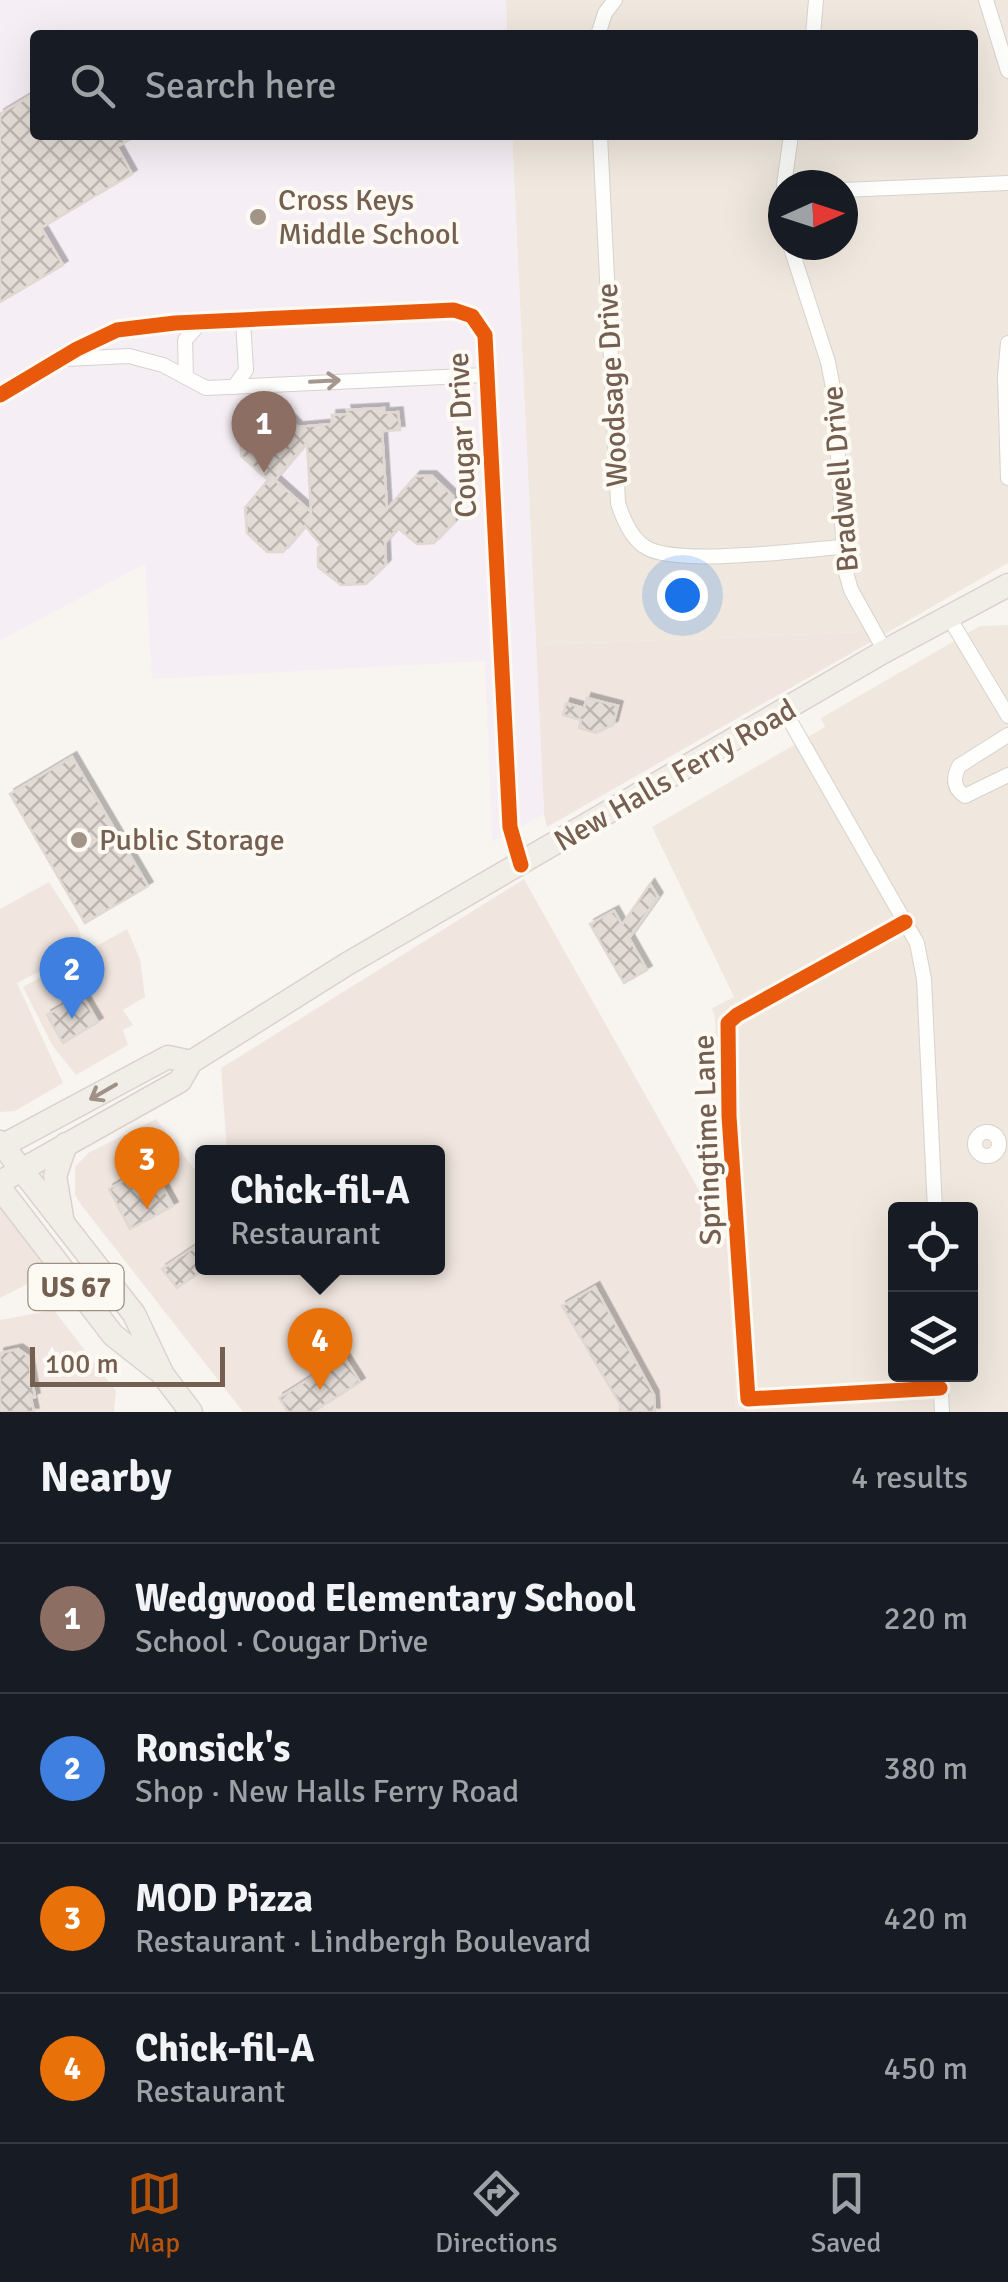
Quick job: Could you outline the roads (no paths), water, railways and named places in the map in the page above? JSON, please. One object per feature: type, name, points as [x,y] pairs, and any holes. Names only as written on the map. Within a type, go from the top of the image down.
[{"type":"main road","name":"New Halls Ferry Road","points":[[0,1185],[180,1081],[191,1062],[347,964],[885,651],[1008,585]]},
{"type":"main road","name":"New Halls Ferry Road","points":[[1,1145],[168,1057],[191,1062]]},
{"type":"main road","points":[[63,1221],[55,1176],[66,1144]]},
{"type":"main road","name":"US 67","points":[[1,1145],[134,1314],[163,1374],[191,1412]]},
{"type":"main road","name":"US 67","points":[[0,1185],[113,1334],[163,1374]]},
{"type":"street","points":[[600,30],[605,12],[615,0]]},
{"type":"street","points":[[813,30],[816,0]]},
{"type":"street","points":[[986,0],[1008,71]]},
{"type":"street","name":"Woodsage Drive","points":[[600,140],[618,503],[632,534],[647,548],[687,556],[842,548]]},
{"type":"street","points":[[786,170],[789,140]]},
{"type":"street","points":[[858,189],[1008,184]]},
{"type":"street","name":"Bradwell Drive","points":[[795,260],[834,393],[842,548],[850,590],[885,651]]},
{"type":"street","name":"Cougar Drive","points":[[0,395],[117,330],[201,322],[454,310],[472,316],[484,335],[510,827],[521,864]]},
{"type":"street","points":[[234,387],[246,370],[244,321]]},
{"type":"street","points":[[186,377],[185,340],[201,322]]},
{"type":"street","points":[[1008,343],[1008,478]]},
{"type":"street","name":"Cougar Drive","points":[[60,360],[92,355],[128,356],[164,365],[206,388],[486,374]]},
{"type":"street","points":[[950,619],[1008,716]]},
{"type":"street","points":[[785,712],[918,943],[935,1202]]},
{"type":"street","points":[[1008,735],[959,766],[955,784],[965,796],[1008,775]]},
{"type":"street","name":"Springtime Lane","points":[[905,922],[728,1023],[729,1116],[748,1399],[929,1382]]},
{"type":"street","points":[[940,1382],[942,1412]]},
{"type":"place","name":"Cross Keys Middle School","points":[[258,217]]},
{"type":"place","name":"Wedgwood Elementary School","points":[[264,473]]},
{"type":"place","name":"Public Storage","points":[[79,840]]},
{"type":"place","name":"Ronsick's","points":[[72,1019]]},
{"type":"place","name":"MOD Pizza","points":[[147,1209]]},
{"type":"place","name":"Chick-fil-A","points":[[320,1390]]}]
